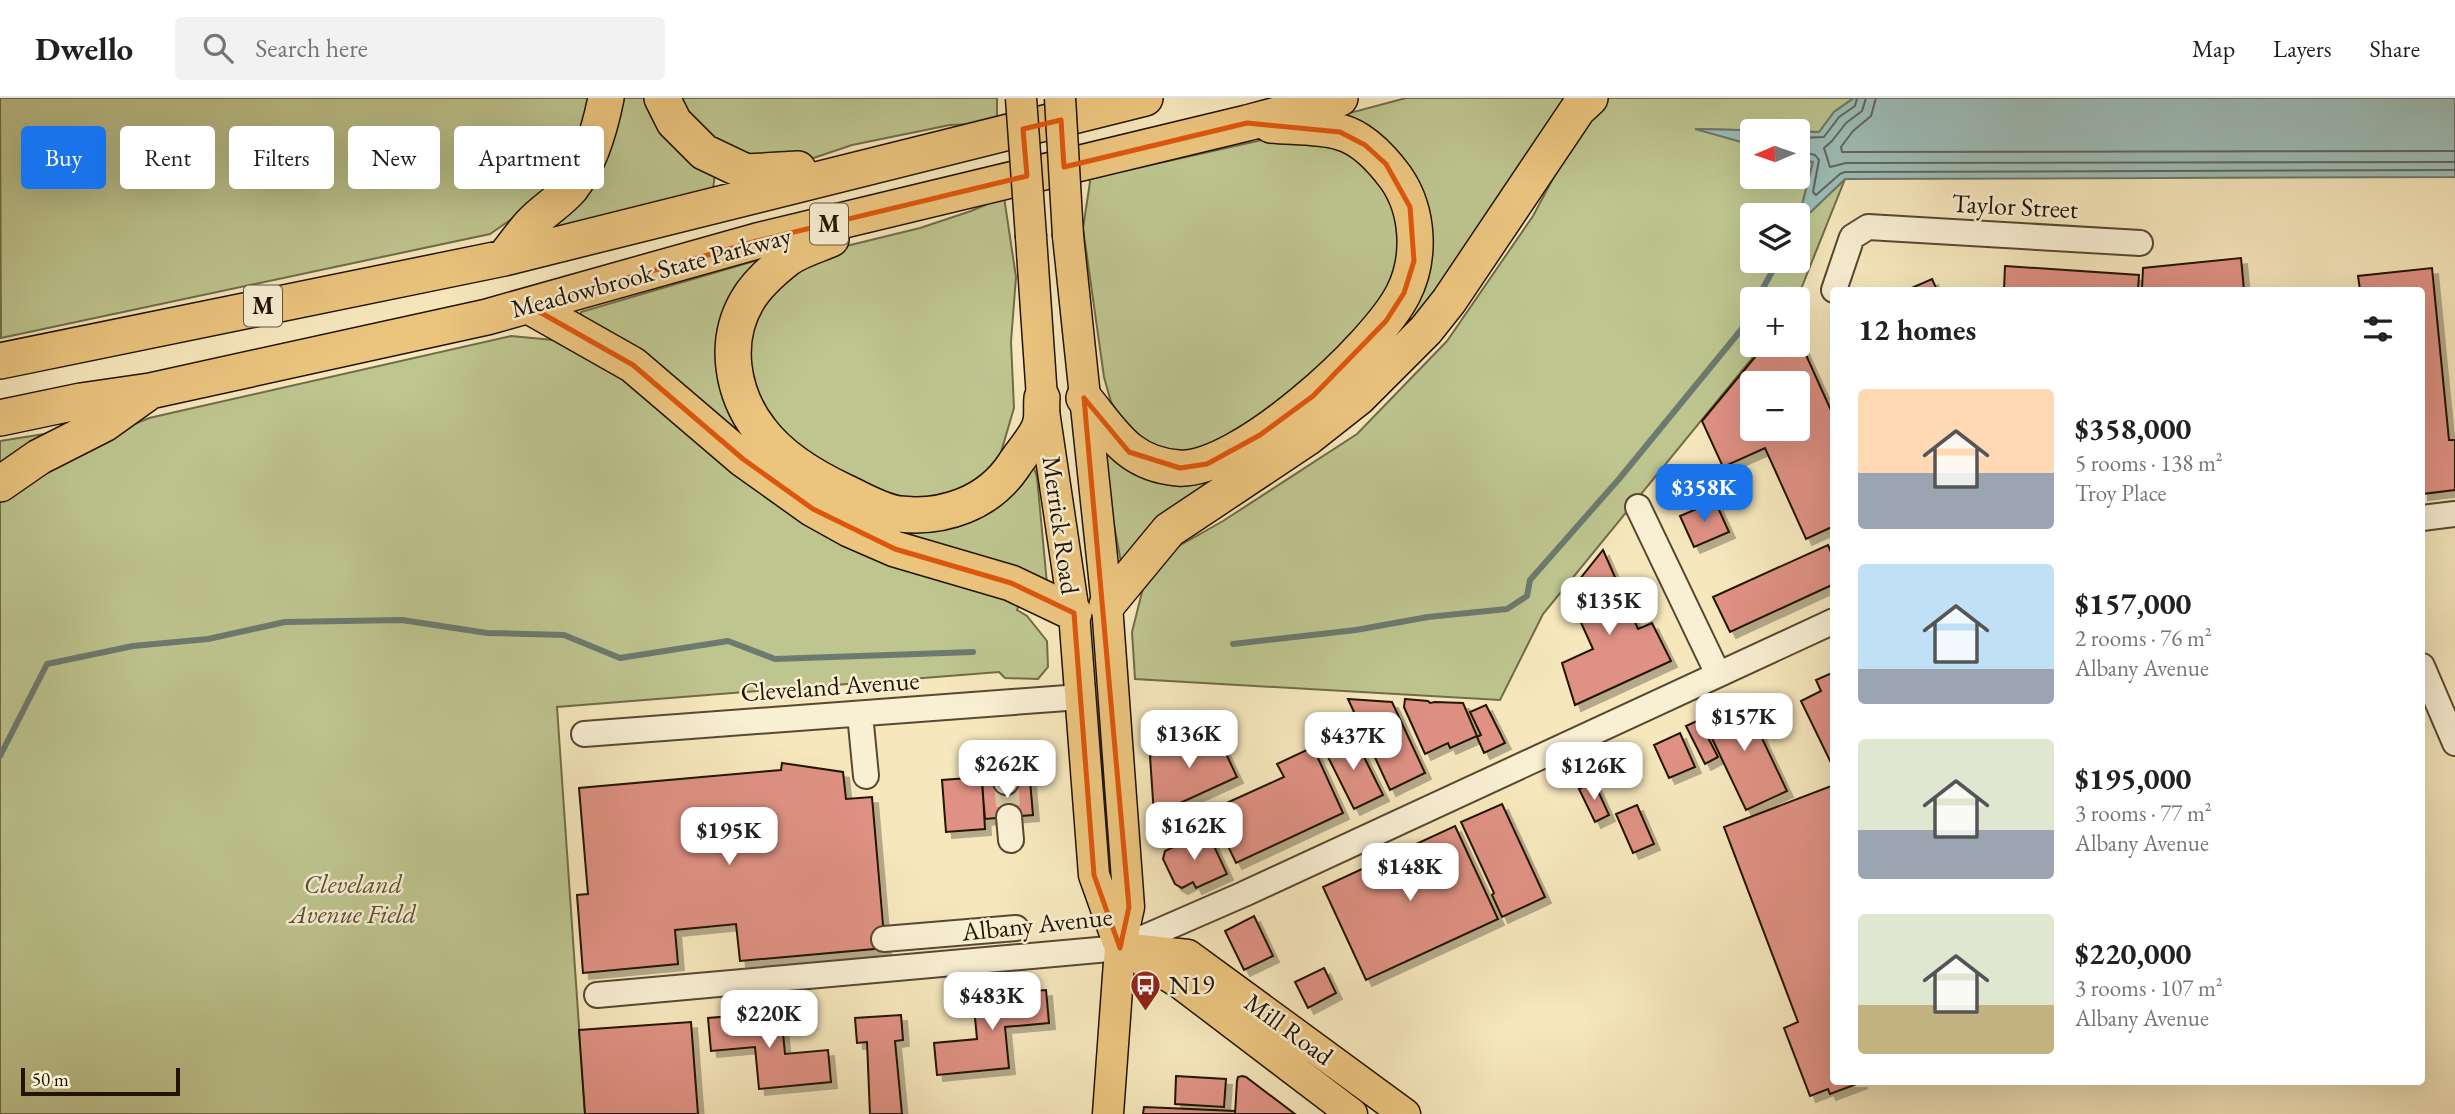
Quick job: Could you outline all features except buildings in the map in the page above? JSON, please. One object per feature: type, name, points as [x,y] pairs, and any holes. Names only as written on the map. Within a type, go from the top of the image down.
[{"type":"highway","points":[[504,258],[532,223],[551,209],[571,188],[583,170],[602,121],[606,98]]},
{"type":"highway","points":[[662,98],[674,122],[704,152],[746,173],[892,163]]},
{"type":"highway","name":"Meadowbrook State Parkway","points":[[8,356],[504,258],[1146,98]]},
{"type":"highway","name":"Meadowbrook State Parkway","points":[[0,418],[81,401],[150,391],[529,306],[757,241],[1247,123],[1340,98]]},
{"type":"highway","points":[[529,306],[633,365],[743,459],[813,509],[849,529],[895,549],[1090,609],[1169,530],[1307,438],[1394,365],[1450,301],[1578,109],[1590,98]]},
{"type":"highway","points":[[1084,398],[1129,452],[1147,462],[1180,468],[1207,464],[1260,435],[1313,396],[1343,369],[1386,321],[1404,293],[1414,261],[1415,234],[1410,207],[1400,184],[1386,164],[1365,145],[1340,132],[1247,123]]},
{"type":"highway","points":[[905,206],[789,257],[758,286],[746,302],[736,326],[733,347],[735,378],[741,401],[761,432],[794,462],[875,507],[898,514],[934,514],[957,510],[983,497],[1009,474],[1040,425],[1042,398]]},
{"type":"highway","points":[[0,484],[39,457],[104,424],[150,391]]},
{"type":"main road","name":"Merrick Road","points":[[1021,98],[1042,398],[1090,609],[1129,906],[1120,948],[1108,1114]]},
{"type":"main road","name":"Merrick Road","points":[[1060,98],[1068,236],[1084,398],[1090,609],[1080,697],[1094,875],[1120,948]]},
{"type":"main road","name":"Mill Road","points":[[1120,948],[1181,984],[1352,1114]]},
{"type":"main road","name":"Mill Road","points":[[1120,948],[1188,956],[1405,1114]]},
{"type":"street","name":"Taylor Street","points":[[1835,287],[1852,237],[1868,228],[2140,243]]},
{"type":"street","points":[[1639,507],[1718,674]]},
{"type":"street","points":[[2425,517],[2455,514]]},
{"type":"street","name":"Albany Avenue","points":[[597,995],[1120,948],[1236,898],[1830,623]]},
{"type":"street","points":[[2425,673],[2455,743]]},
{"type":"street","name":"Cleveland Avenue","points":[[584,734],[1080,697]]},
{"type":"street","points":[[860,714],[866,776]]},
{"type":"street","points":[[884,939],[1016,928]]},
{"type":"highlighted area","points":[[1061,120],[1064,167],[1247,123],[1340,132],[1365,145],[1386,164],[1410,207],[1414,261],[1404,293],[1386,321],[1313,396],[1260,435],[1207,464],[1180,468],[1129,452],[1084,398],[1129,907],[1120,948],[1094,875],[1074,613],[1011,583],[895,549],[813,509],[743,459],[633,365],[529,306],[757,241],[1027,176],[1023,129]]},
{"type":"green space","points":[[0,98],[592,98],[585,126],[454,126],[454,189],[547,189],[539,200],[490,234],[1,338]]},
{"type":"green space","points":[[615,98],[649,98],[715,174],[713,189],[540,236],[566,189],[604,189],[604,126],[600,126]]},
{"type":"green space","points":[[668,98],[997,98],[997,123],[950,125],[852,145],[793,165],[716,149]]},
{"type":"green space","points":[[1406,98],[1576,98],[1392,351],[1121,562],[1100,452],[1109,447],[1151,474],[1299,420],[1423,234],[1342,115]]},
{"type":"green space","points":[[1608,98],[1854,98],[1834,112],[1820,132],[1810,132],[1810,119],[1740,119],[1740,130],[1698,129],[1740,141],[1740,189],[1806,189],[1802,203],[1740,203],[1740,273],[1807,273],[1802,287],[1740,287],[1740,357],[1753,357],[1543,614],[1500,700],[1135,679],[1132,632],[1144,584],[1170,551],[1223,521],[1357,434],[1447,341],[1533,216],[1580,128]]},
{"type":"green space","points":[[1280,136],[1350,148],[1387,179],[1403,223],[1400,266],[1379,311],[1284,401],[1220,446],[1151,455],[1131,434],[1111,402],[1104,377],[1083,228],[1090,182],[1086,169],[1124,171]]},
{"type":"green space","points":[[1845,179],[1810,266],[1810,213]]},
{"type":"green space","points":[[1004,197],[1016,277],[1011,342],[1014,408],[999,459],[986,482],[935,506],[882,499],[765,426],[741,378],[762,291],[834,249],[920,228]]},
{"type":"green space","points":[[785,252],[721,378],[878,518],[1027,465],[1034,468],[1047,584],[852,520],[581,326],[581,312]]},
{"type":"green space","name":"Cleveland Avenue Field","points":[[511,336],[564,341],[612,365],[729,463],[1021,600],[1017,610],[1027,616],[1047,641],[1048,667],[1038,679],[1005,678],[999,672],[557,707],[585,1114],[0,1114],[0,498],[72,450],[149,418]]},
{"type":"green space","points":[[63,431],[0,471],[0,441]]},
{"type":"water","points":[[1854,98],[2455,98],[2455,177],[1845,179],[1810,213],[1810,203],[1803,203],[1806,189],[1810,189],[1813,162],[1810,161],[1810,132],[1819,132],[1834,112]]},
{"type":"water","points":[[1695,129],[1740,130],[1740,142]]},
{"type":"waterway","points":[[1764,287],[1771,273]]},
{"type":"waterway","points":[[1233,644],[1507,609],[1527,596],[1530,580],[1619,479],[1740,331]]},
{"type":"waterway","points":[[0,756],[47,664],[133,646],[208,639],[285,622],[402,620],[487,633],[564,635],[620,658],[728,641],[775,659],[973,652]]},
{"type":"tunnel","points":[[1006,782],[1009,817]]},
{"type":"place","name":"N19","points":[[1146,1012]]}]
